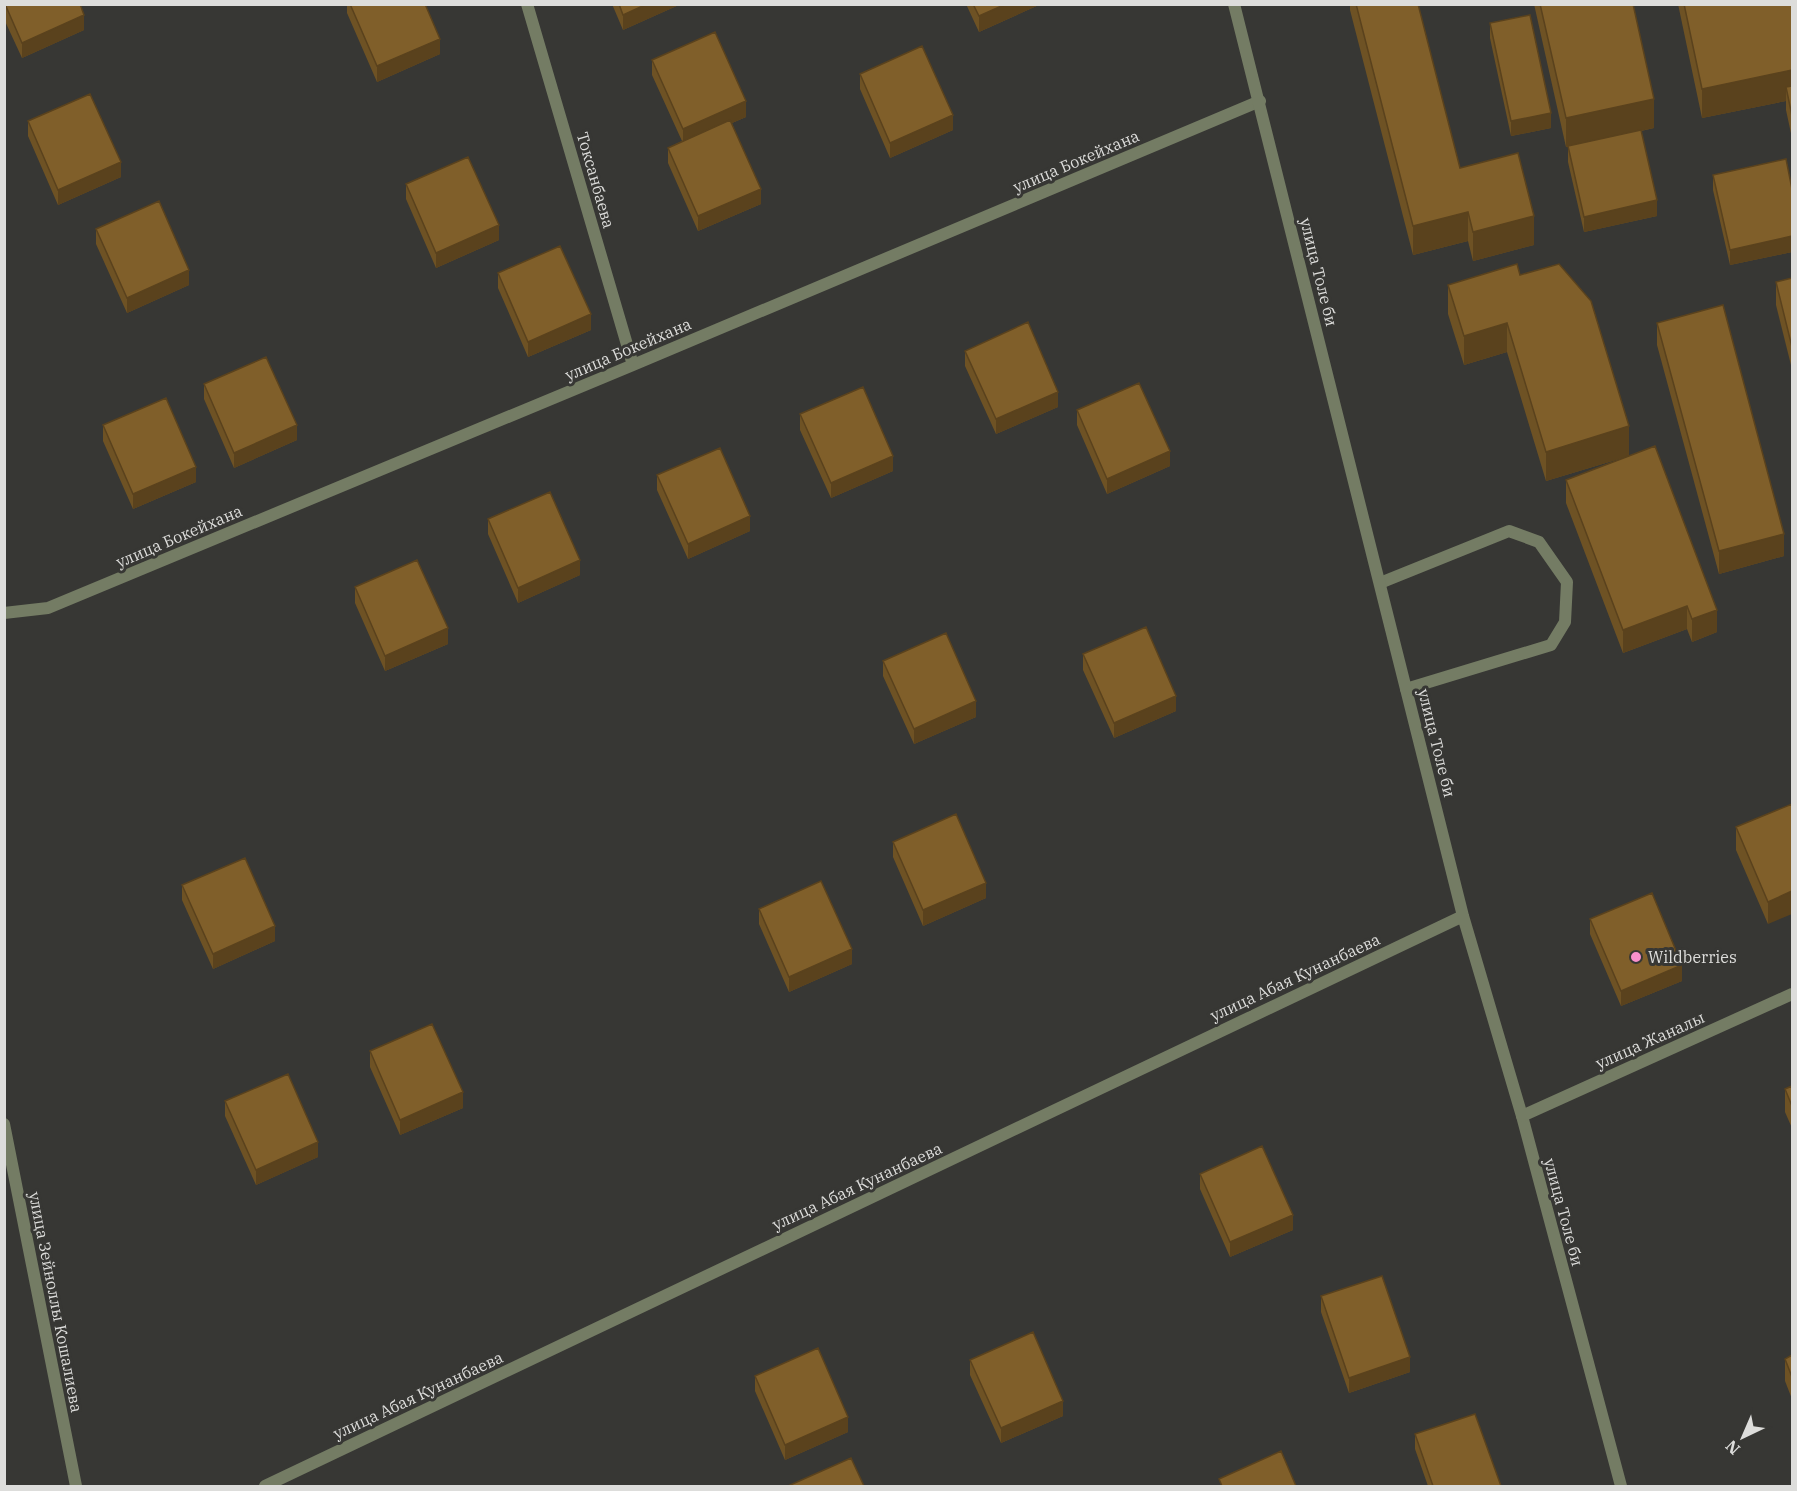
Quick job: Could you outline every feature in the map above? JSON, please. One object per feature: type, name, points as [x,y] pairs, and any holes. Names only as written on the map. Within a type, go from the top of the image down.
[{"type":"street","name":"Токсанбаева","points":[[527,4],[633,365]]},
{"type":"street","name":"улица Толе би","points":[[1234,4],[1463,916],[1522,1116],[1621,1486]]},
{"type":"street","name":"улица Бокейхана","points":[[4,613],[48,608],[1260,101]]},
{"type":"street","points":[[1380,583],[1509,531],[1539,542],[1567,582],[1565,622],[1551,645],[1406,689]]},
{"type":"street","name":"улица Абая Кунанбаева","points":[[265,1486],[1463,916]]},
{"type":"street","name":"улица Жаналы","points":[[1522,1116],[1792,994]]},
{"type":"street","name":"улица Зейноллы Кошалиева","points":[[4,1124],[76,1486]]},
{"type":"building","points":[[5,4],[80,4],[84,15],[22,43]]},
{"type":"building","points":[[350,4],[425,4],[440,39],[377,66]]},
{"type":"building","points":[[619,4],[647,4],[623,15]]},
{"type":"building","points":[[973,4],[1006,4],[979,16]]},
{"type":"building","points":[[1356,4],[1418,4],[1460,168],[1518,153],[1534,216],[1473,232],[1468,212],[1413,226]]},
{"type":"building","points":[[1540,4],[1633,4],[1654,99],[1566,118]]},
{"type":"building","points":[[1684,4],[1792,4],[1792,70],[1702,89]]},
{"type":"building","points":[[1530,15],[1551,113],[1511,121],[1490,23]]},
{"type":"building","points":[[715,32],[746,101],[683,129],[652,60]]},
{"type":"building","points":[[922,46],[953,115],[890,143],[860,74]]},
{"type":"building","points":[[1792,86],[1792,116],[1786,87]]},
{"type":"building","points":[[90,94],[121,162],[58,190],[28,121]]},
{"type":"building","points":[[730,120],[761,189],[698,216],[668,148]]},
{"type":"building","points":[[1641,130],[1657,200],[1584,217],[1568,146]]},
{"type":"building","points":[[468,157],[499,225],[436,253],[406,184]]},
{"type":"building","points":[[1786,159],[1792,189],[1792,236],[1730,250],[1713,175]]},
{"type":"building","points":[[159,201],[189,270],[127,298],[96,229]]},
{"type":"building","points":[[560,246],[591,314],[528,342],[498,273]]},
{"type":"building","points":[[1517,264],[1520,275],[1559,264],[1591,301],[1629,426],[1546,452],[1507,323],[1464,336],[1448,285]]},
{"type":"building","points":[[1792,278],[1792,347],[1776,282]]},
{"type":"building","points":[[1723,305],[1784,534],[1719,551],[1657,323]]},
{"type":"building","points":[[1028,322],[1058,392],[996,419],[965,351]]},
{"type":"building","points":[[266,357],[297,425],[234,453],[204,384]]},
{"type":"building","points":[[1139,383],[1170,451],[1107,479],[1077,410]]},
{"type":"building","points":[[863,387],[893,456],[831,483],[800,414]]},
{"type":"building","points":[[166,398],[196,467],[133,494],[103,425]]},
{"type":"building","points":[[1655,446],[1717,610],[1692,619],[1687,606],[1623,630],[1566,480]]},
{"type":"building","points":[[720,448],[750,516],[688,544],[657,475]]},
{"type":"building","points":[[550,492],[580,560],[518,588],[488,519]]},
{"type":"building","points":[[417,560],[448,628],[385,656],[355,587]]},
{"type":"building","points":[[1146,627],[1176,696],[1114,723],[1083,654]]},
{"type":"building","points":[[946,633],[976,701],[914,729],[883,661]]},
{"type":"building","points":[[1792,804],[1792,891],[1768,902],[1736,827]]},
{"type":"building","points":[[956,814],[986,883],[923,910],[893,842]]},
{"type":"building","points":[[245,858],[275,926],[213,954],[182,885]]},
{"type":"building","points":[[821,881],[852,949],[789,977],[759,909]]},
{"type":"building","name":"Wildberries","points":[[1652,893],[1682,965],[1621,991],[1590,919]]},
{"type":"building","points":[[432,1024],[463,1092],[400,1120],[370,1051]]},
{"type":"building","points":[[288,1074],[318,1142],[256,1170],[225,1101]]},
{"type":"building","points":[[1792,1086],[1792,1106],[1785,1089]]},
{"type":"building","points":[[1262,1146],[1293,1215],[1230,1242],[1200,1174]]},
{"type":"building","points":[[1382,1276],[1410,1357],[1349,1378],[1321,1296]]},
{"type":"building","points":[[1033,1332],[1063,1401],[1001,1428],[970,1360]]},
{"type":"building","points":[[818,1348],[848,1417],[785,1445],[755,1376]]},
{"type":"building","points":[[1792,1355],[1792,1377],[1785,1359]]},
{"type":"building","points":[[1475,1414],[1501,1486],[1433,1486],[1415,1434]]},
{"type":"building","points":[[1281,1451],[1296,1486],[1222,1486],[1219,1479]]},
{"type":"building","points":[[851,1458],[864,1486],[788,1486]]},
{"type":"place","name":"Wildberries","points":[[1636,957]]}]
